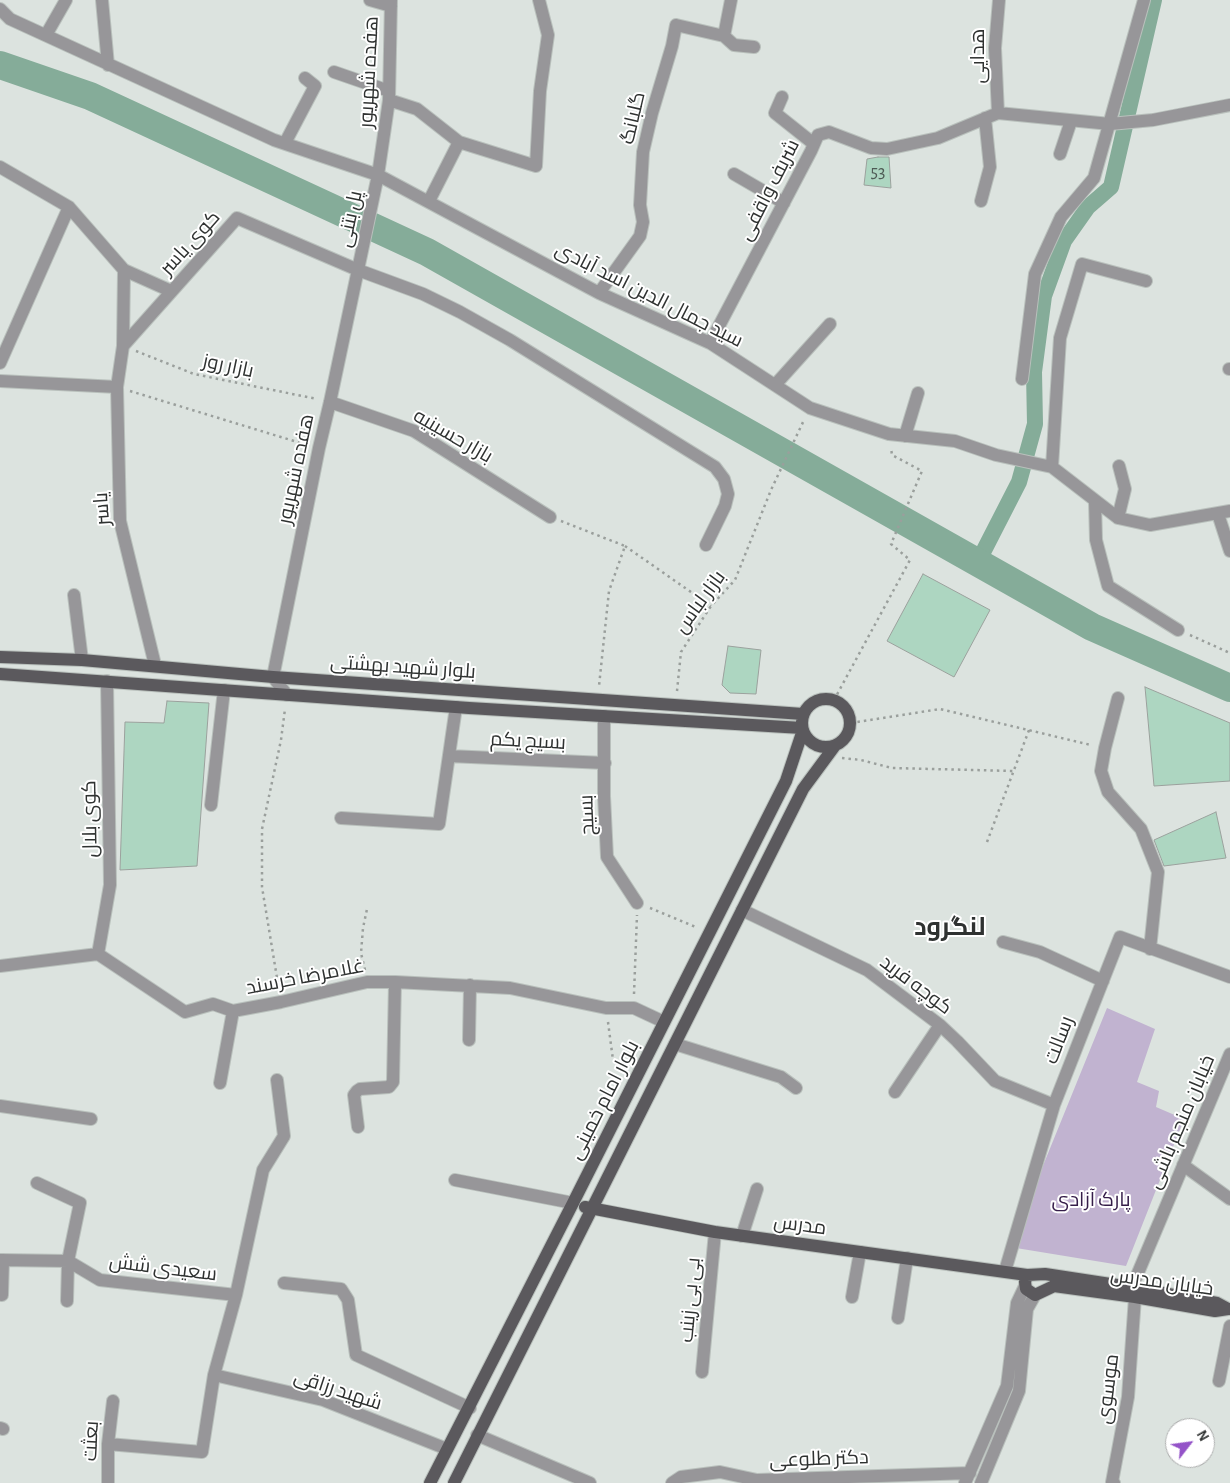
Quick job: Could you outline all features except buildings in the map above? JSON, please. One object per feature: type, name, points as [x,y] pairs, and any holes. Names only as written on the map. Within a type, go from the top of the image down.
[{"type":"main road","name":"بلوار شهید بهشتی","points":[[0,657],[82,660],[272,676],[803,714]]},
{"type":"main road","name":"بلوار شهید بهشتی","points":[[0,674],[456,707],[802,729]]},
{"type":"main road","points":[[827,698],[834,700],[846,709],[850,716],[850,731],[846,738],[834,747],[824,748],[815,745],[807,739],[802,729],[803,714],[813,702],[827,698]]},
{"type":"main road","name":"بلوار امام خمینی","points":[[430,1483],[574,1203],[786,781],[802,729]]},
{"type":"main road","name":"بلوار امام خمینی","points":[[454,1483],[802,789],[834,747]]},
{"type":"main road","name":"مدرس","points":[[574,1203],[715,1232],[1005,1271]]},
{"type":"main road","name":"خیابان مدرس","points":[[1005,1271],[1026,1280],[1045,1274],[1215,1310],[1229,1309]]},
{"type":"main road","points":[[1026,1280],[1028,1292],[1035,1295]]},
{"type":"main road","name":"خیابان مدرس","points":[[1035,1295],[1054,1286],[1132,1292]]},
{"type":"street","points":[[46,36],[66,0]]},
{"type":"street","points":[[102,0],[108,65]]},
{"type":"street","points":[[370,0],[391,3]]},
{"type":"street","points":[[334,72],[417,109],[459,142],[536,166],[540,91],[548,34],[539,0]]},
{"type":"street","points":[[731,0],[724,36],[734,45],[754,47]]},
{"type":"street","name":"هدایی","points":[[998,113],[995,48],[999,0]]},
{"type":"street","points":[[1022,379],[1035,274],[1061,216],[1094,178],[1144,0]]},
{"type":"street","name":"هفده شهریور","points":[[378,175],[389,95],[391,3]]},
{"type":"street","name":"سید جمال الدین اسد آبادی","points":[[0,9],[10,19],[274,140],[378,175],[600,293],[710,343],[810,408],[889,434],[955,441],[996,455],[1052,467]]},
{"type":"street","name":"گلبانگ","points":[[600,293],[640,236],[643,222],[640,205],[644,152],[652,113],[672,46],[676,25],[724,36]]},
{"type":"street","points":[[285,143],[315,86],[305,78]]},
{"type":"street","points":[[782,96],[775,112],[814,144]]},
{"type":"street","name":"شریف واقفی","points":[[710,343],[818,135],[829,132],[871,148],[887,149],[938,138],[998,113],[1110,124],[1153,120],[1230,105]]},
{"type":"street","points":[[980,201],[990,167],[985,118]]},
{"type":"street","points":[[1060,154],[1071,121]]},
{"type":"street","points":[[429,201],[459,142]]},
{"type":"street","points":[[0,167],[69,207],[124,270],[171,291]]},
{"type":"street","points":[[734,174],[784,202]]},
{"type":"street","name":"پل بتنی","points":[[358,270],[378,175]]},
{"type":"street","points":[[0,363],[69,207]]},
{"type":"street","name":"کوی یاسر","points":[[123,346],[237,218],[358,270]]},
{"type":"street","points":[[1146,281],[1082,264],[1060,338],[1052,467],[1118,518],[1150,525],[1224,512],[1230,551]]},
{"type":"street","name":"یاسر","points":[[124,270],[123,346],[117,387],[120,521],[155,666]]},
{"type":"street","points":[[358,270],[423,294],[460,312],[535,355],[715,467],[724,479],[728,494],[725,506],[706,545]]},
{"type":"street","name":"هفده شهریور","points":[[272,676],[358,270]]},
{"type":"street","points":[[775,385],[830,324]]},
{"type":"street","points":[[0,381],[117,387]]},
{"type":"street","points":[[905,436],[918,393]]},
{"type":"street","name":"بازار حسینیه","points":[[330,402],[414,431],[550,517]]},
{"type":"street","points":[[1118,518],[1125,489],[1119,466]]},
{"type":"street","points":[[1095,501],[1096,540],[1108,586],[1178,630]]},
{"type":"street","points":[[74,596],[82,660]]},
{"type":"street","points":[[272,676],[287,695]]},
{"type":"street","name":"کوی بلال","points":[[98,954],[110,885],[107,681]]},
{"type":"street","points":[[211,805],[224,690]]},
{"type":"street","points":[[1118,698],[1101,771],[1108,792],[1141,828],[1158,872],[1150,949]]},
{"type":"street","points":[[341,818],[439,824],[456,707]]},
{"type":"street","name":"بسیج","points":[[604,716],[604,796],[608,857],[637,903]]},
{"type":"street","name":"بسیج یکم","points":[[449,756],[605,763]]},
{"type":"street","name":"کوچه فرید","points":[[742,910],[867,970],[940,1025],[995,1080],[1054,1105]]},
{"type":"street","name":"رسالت","points":[[1005,1271],[1054,1105],[1120,937],[1230,977]]},
{"type":"street","points":[[1002,942],[1040,952],[1103,981]]},
{"type":"street","points":[[0,966],[98,954]]},
{"type":"street","name":"غلامرضا خرسند","points":[[98,954],[185,1012],[213,1004],[232,1011],[368,982],[395,982],[510,988],[606,1008],[634,1008],[664,1022]]},
{"type":"street","points":[[358,1127],[354,1095],[356,1091],[360,1089],[389,1087],[393,1082],[395,982]]},
{"type":"street","points":[[469,1040],[470,986]]},
{"type":"street","points":[[220,1083],[232,1011]]},
{"type":"street","points":[[895,1092],[940,1025]]},
{"type":"street","points":[[675,1044],[781,1077],[796,1088]]},
{"type":"street","name":"خیابان منجم باشی","points":[[1132,1292],[1135,1280],[1229,1061]]},
{"type":"street","points":[[108,1444],[202,1452],[214,1375],[236,1295],[263,1170],[284,1136],[277,1080]]},
{"type":"street","points":[[0,1106],[91,1119]]},
{"type":"street","points":[[1184,1166],[1230,1199]]},
{"type":"street","points":[[455,1180],[574,1203]]},
{"type":"street","points":[[37,1183],[80,1203],[68,1262],[67,1301]]},
{"type":"street","points":[[742,1236],[757,1189]]},
{"type":"street","name":"بی بی زینب","points":[[702,1372],[715,1232]]},
{"type":"street","points":[[852,1296],[860,1252]]},
{"type":"street","points":[[898,1318],[907,1258]]},
{"type":"street","points":[[2,1260],[2,1295]]},
{"type":"street","name":"سعیدی شش","points":[[2,1260],[68,1262],[100,1280],[236,1295]]},
{"type":"street","points":[[967,1478],[1007,1386],[1017,1303],[1026,1280]]},
{"type":"street","points":[[284,1283],[341,1289],[348,1300],[356,1355],[470,1408]]},
{"type":"street","name":"موسوی","points":[[1114,1483],[1112,1482],[1128,1397],[1132,1292]]},
{"type":"street","points":[[980,1483],[1019,1391],[1027,1309],[1035,1295]]},
{"type":"street","points":[[1218,1382],[1230,1326]]},
{"type":"street","name":"شهید رزاقی","points":[[214,1375],[323,1400],[447,1449]]},
{"type":"street","name":"بعثت","points":[[108,1483],[108,1444],[113,1401]]},
{"type":"street","points":[[478,1435],[590,1483]]},
{"type":"street","name":"دکتر طلوعی","points":[[672,1483],[681,1477],[720,1472],[748,1481],[967,1478]]},
{"type":"path","name":"بازار روز","points":[[123,346],[194,374],[330,402]]},
{"type":"path","points":[[117,387],[319,448]]},
{"type":"path","name":"بازار لباس","points":[[676,705],[681,652],[710,606],[735,580],[771,490],[800,428]]},
{"type":"path","points":[[834,700],[910,560],[891,544],[922,470],[892,455],[889,434]]},
{"type":"path","points":[[550,517],[625,546],[710,606]]},
{"type":"path","points":[[598,700],[608,592],[625,546]]},
{"type":"path","points":[[1178,630],[1230,653]]},
{"type":"path","points":[[281,1002],[262,886],[262,829],[281,740],[287,695]]},
{"type":"path","points":[[851,723],[940,709],[1105,748]]},
{"type":"path","points":[[987,842],[1029,730]]},
{"type":"path","points":[[826,757],[861,760],[892,768],[1014,771]]},
{"type":"path","points":[[634,1008],[637,903],[709,932]]},
{"type":"path","points":[[367,909],[361,953],[368,982]]},
{"type":"path","points":[[606,1008],[613,1060],[638,1074]]},
{"type":"green space","name":"پارک آزادی","points":[[1107,1008],[1155,1029],[1137,1082],[1159,1091],[1156,1107],[1184,1119],[1126,1266],[1010,1247]]},
{"type":"waterway","points":[[978,562],[1019,482],[1035,424],[1034,372],[1044,296],[1064,241],[1088,207],[1111,187],[1154,0]]},
{"type":"waterway","points":[[0,65],[90,96],[427,252],[1092,627],[1230,688]]},
{"type":"district","name":"لنگرود","points":[[950,927]]}]
